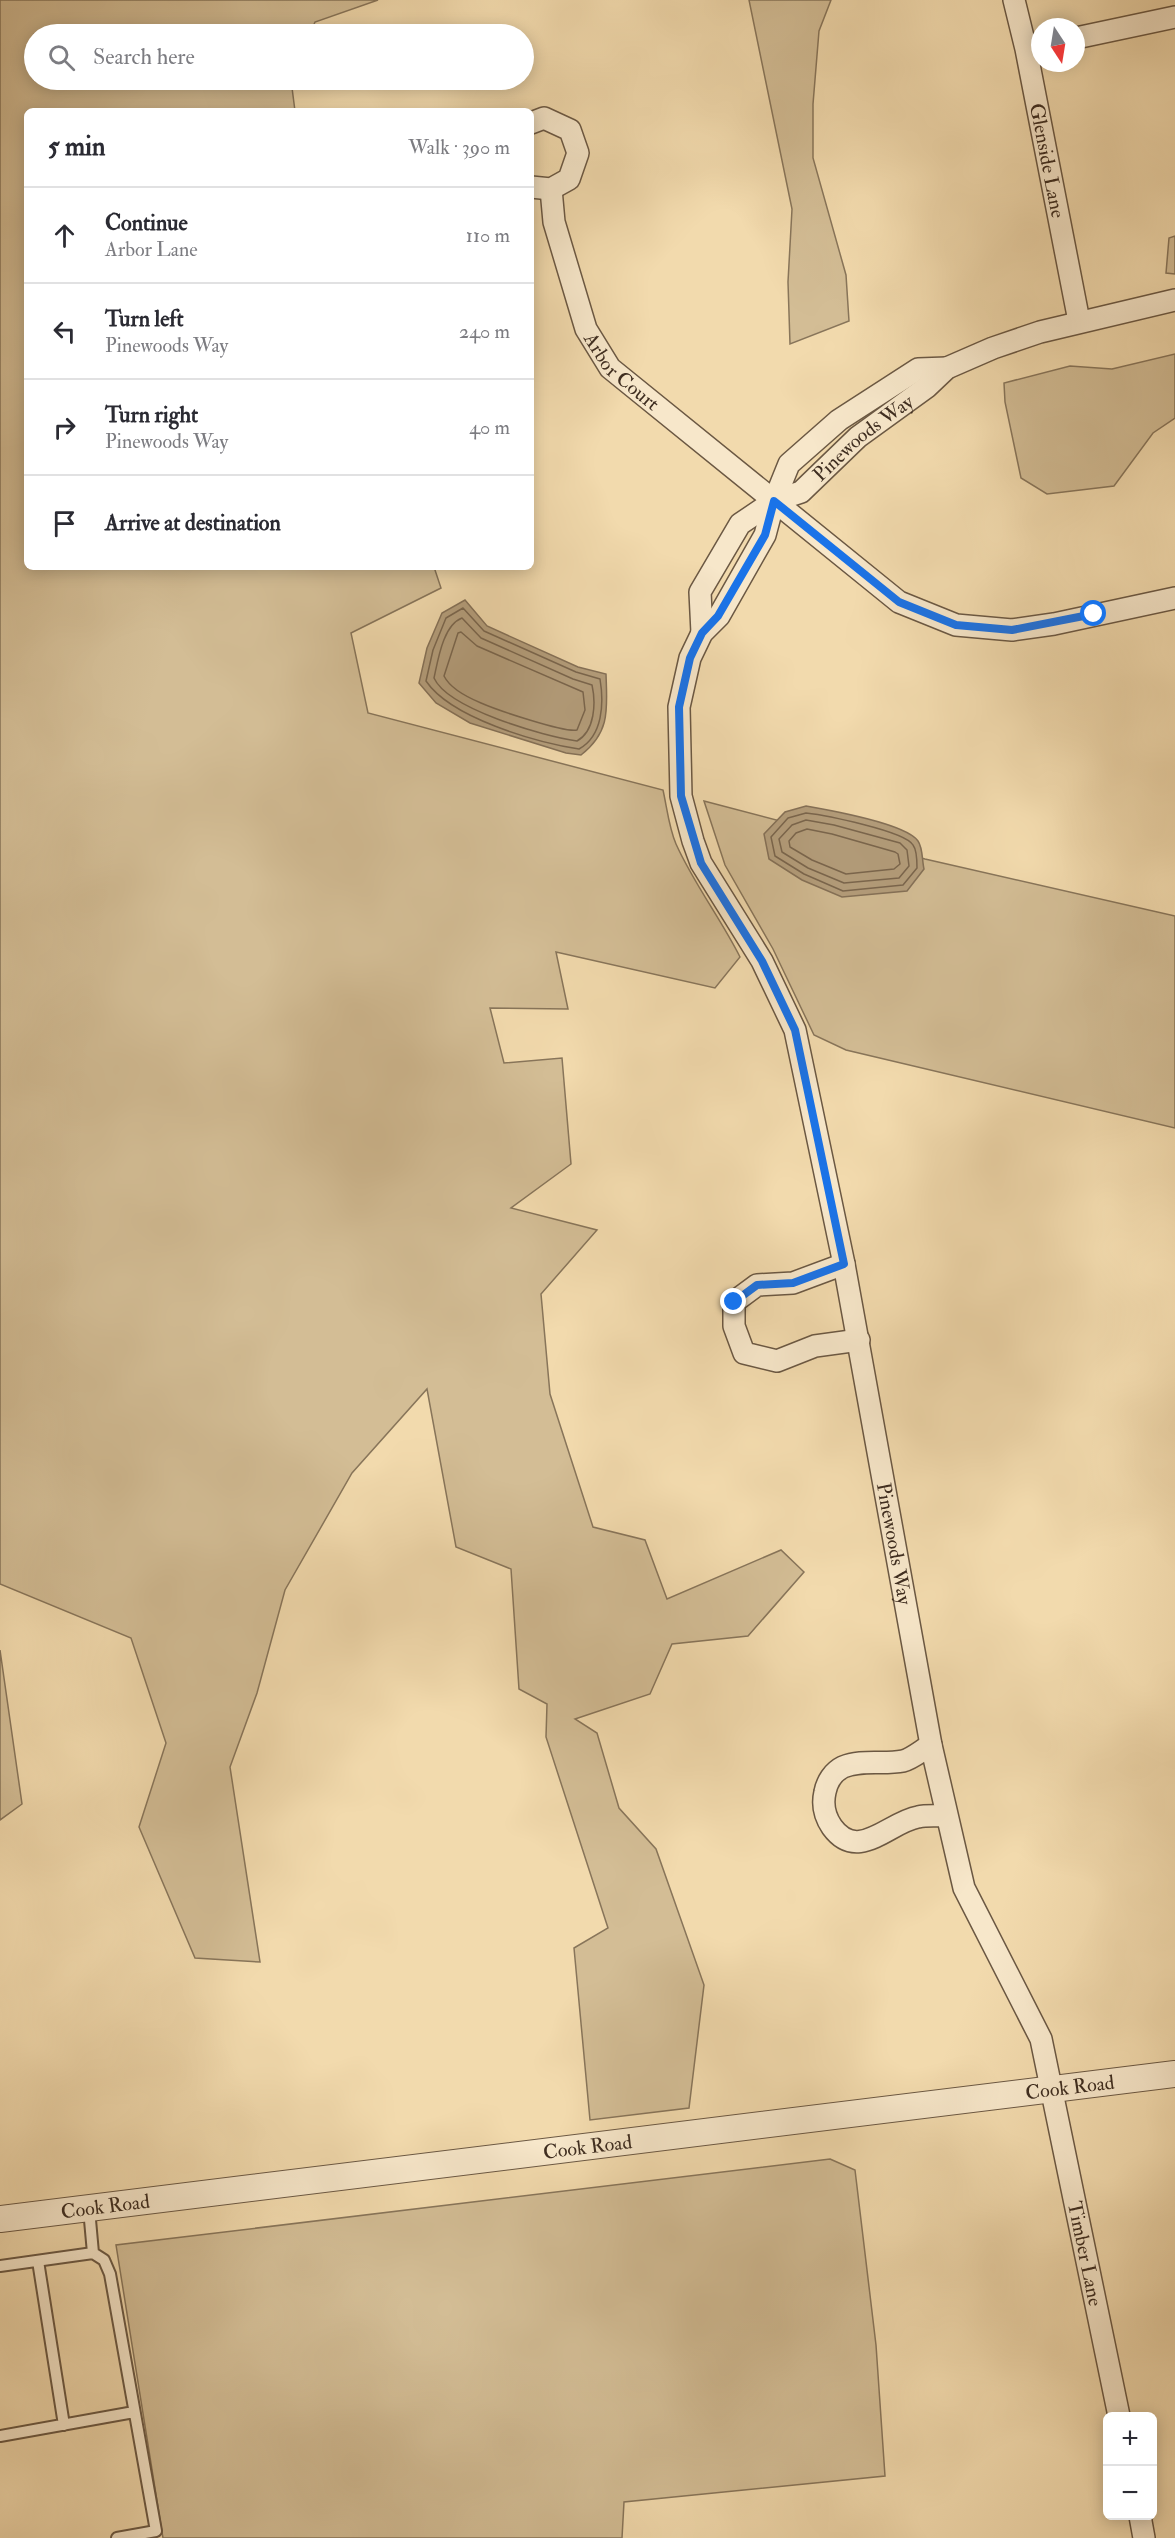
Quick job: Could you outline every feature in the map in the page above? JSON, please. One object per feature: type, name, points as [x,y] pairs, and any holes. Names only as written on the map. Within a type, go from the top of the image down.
[{"type":"street","name":"Glenside Lane","points":[[1014,0],[1031,42]]},
{"type":"street","points":[[1085,36],[1175,17]]},
{"type":"street","name":"Glenside Lane","points":[[1037,72],[1079,321]]},
{"type":"street","name":"Arbor Court","points":[[534,122],[544,118],[570,130],[578,153],[569,179],[541,188],[554,222],[586,329],[610,368],[899,602],[956,625],[1012,630],[1054,624],[1175,598]]},
{"type":"street","name":"Pinewoods Way","points":[[702,633],[700,592],[740,524],[774,501],[801,492],[858,437],[927,387],[947,368],[1016,339],[1079,321],[1175,300]]},
{"type":"street","name":"Pinewoods Way","points":[[947,368],[918,369],[839,420],[789,464],[774,501],[765,535],[718,616],[702,633],[690,658],[679,707],[681,796],[701,863],[762,961],[795,1030],[859,1341],[931,1745],[946,1815],[964,1888],[1000,1954],[1041,2039],[1052,2090]]},
{"type":"street","points":[[844,1264],[793,1283],[757,1285],[734,1302],[734,1326],[744,1353],[777,1360],[815,1346],[859,1341]]},
{"type":"street","points":[[931,1745],[905,1761],[879,1764],[861,1763],[842,1768],[828,1781],[823,1801],[827,1820],[839,1837],[854,1842],[875,1839],[893,1827],[917,1817],[946,1815]]},
{"type":"street","name":"Cook Road","points":[[0,2219],[1175,2074]]},
{"type":"street","name":"Timber Lane","points":[[1052,2090],[1118,2412]]},
{"type":"street","points":[[1141,2520],[1144,2538]]},
{"type":"lane","points":[[89,2208],[93,2253]]},
{"type":"lane","points":[[0,2266],[93,2253],[104,2260],[110,2274],[156,2531],[117,2538]]},
{"type":"lane","points":[[38,2261],[64,2425]]},
{"type":"lane","points":[[0,2436],[134,2412]]},
{"type":"shaded area","points":[[0,0],[378,0],[314,24],[24,24],[24,90],[292,90],[295,108],[24,108],[24,570],[435,570],[441,588],[351,633],[368,713],[663,790],[676,844],[740,957],[715,988],[556,952],[568,1009],[490,1008],[504,1063],[562,1058],[571,1164],[511,1208],[597,1230],[541,1294],[550,1394],[593,1527],[645,1540],[667,1599],[781,1550],[804,1572],[748,1636],[672,1644],[650,1694],[575,1719],[597,1733],[619,1808],[656,1849],[704,1985],[689,2108],[590,2120],[574,1948],[608,1928],[546,1737],[547,1704],[519,1689],[511,1569],[456,1547],[427,1389],[352,1473],[285,1590],[257,1693],[230,1767],[260,1962],[195,1958],[139,1827],[166,1743],[131,1638],[0,1584]]},
{"type":"shaded area","points":[[749,0],[831,0],[819,31],[813,104],[813,158],[846,275],[849,321],[790,344],[788,282],[792,209]]},
{"type":"shaded area","points":[[1175,236],[1175,274],[1166,273],[1169,238]]},
{"type":"shaded area","points":[[1175,354],[1175,418],[1153,433],[1114,486],[1047,494],[1021,478],[1005,402],[1004,383],[1070,366],[1112,369]]},
{"type":"shaded area","points":[[704,801],[925,859],[1175,916],[1175,1128],[846,1050],[814,1035],[773,949],[725,865]]},
{"type":"shaded area","points":[[0,1650],[22,1804],[0,1820]]},
{"type":"shaded area","points":[[830,2159],[855,2170],[876,2345],[885,2476],[624,2502],[622,2538],[163,2538],[116,2245]]},
{"type":"water","points":[[465,600],[487,626],[578,667],[606,674],[605,719],[598,737],[581,755],[566,753],[470,723],[436,703],[419,683],[427,648],[442,613]]},
{"type":"water","points":[[806,806],[866,819],[911,835],[920,844],[924,869],[907,891],[842,897],[802,880],[769,859],[764,834],[785,812]]},
{"type":"route","points":[[734,1302],[757,1285],[793,1283],[844,1264],[795,1030],[762,961],[701,863],[681,796],[679,707],[690,658],[702,633],[718,616],[765,535],[774,501],[899,602],[956,625],[1012,630],[1054,624],[1094,614]]}]
